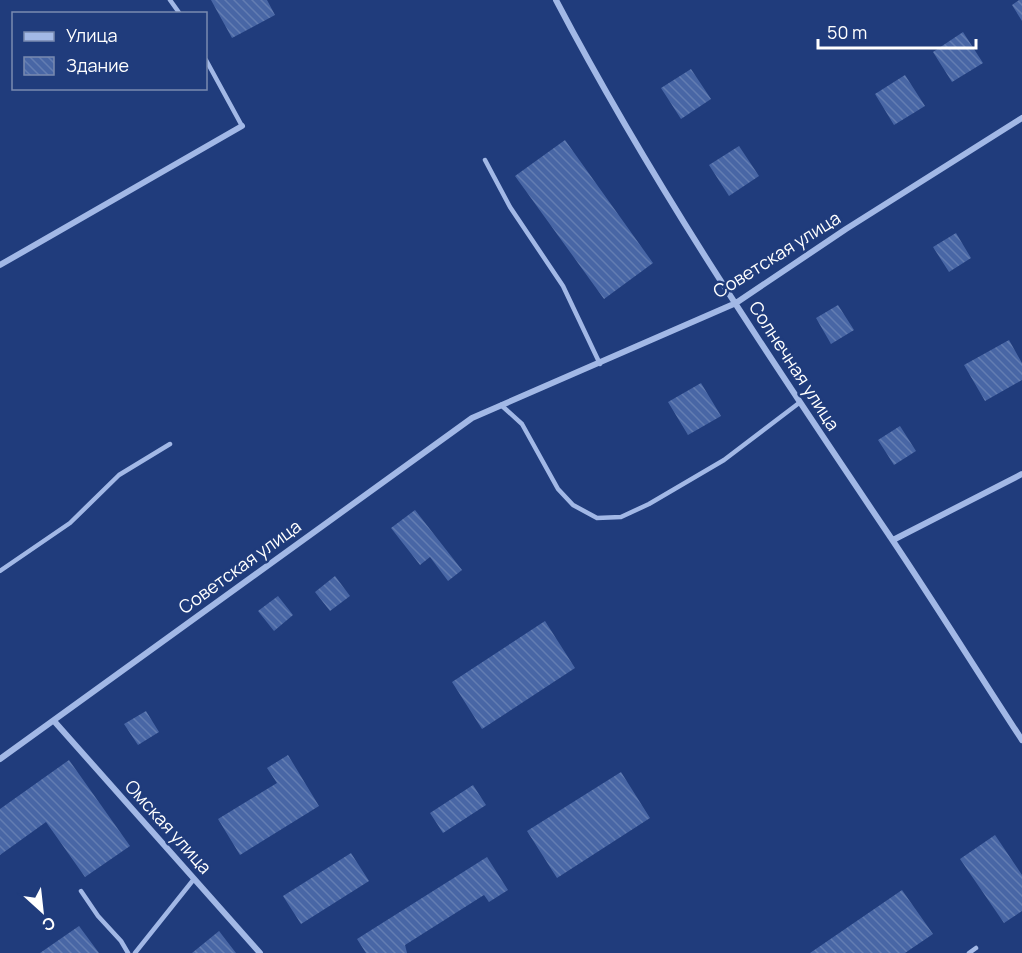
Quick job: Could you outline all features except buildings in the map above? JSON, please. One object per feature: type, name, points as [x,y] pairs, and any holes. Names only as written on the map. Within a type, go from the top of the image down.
[{"type":"street","name":"Солнечная улица","points":[[556,0],[605,93],[736,303],[799,403],[892,540],[1022,740]]},
{"type":"street","name":"Советская улица","points":[[3,758],[472,418],[500,404],[526,397],[736,303],[846,229],[1022,118]]},
{"type":"street","points":[[0,265],[242,126]]},
{"type":"street","points":[[892,540],[1022,474]]},
{"type":"street","name":"Омская улица","points":[[54,721],[260,953]]},
{"type":"lane","points":[[207,62],[242,126]]},
{"type":"lane","points":[[485,160],[510,207],[563,286],[600,364]]},
{"type":"lane","points":[[500,404],[522,423],[558,489],[573,505],[597,518],[621,517],[649,504],[724,459],[799,403]]},
{"type":"lane","points":[[0,571],[70,523],[119,475],[170,444]]},
{"type":"lane","points":[[0,749],[3,758]]},
{"type":"lane","points":[[135,953],[194,879]]},
{"type":"lane","points":[[81,891],[98,916],[122,941],[128,953]]},
{"type":"lane","points":[[969,953],[976,948]]}]
